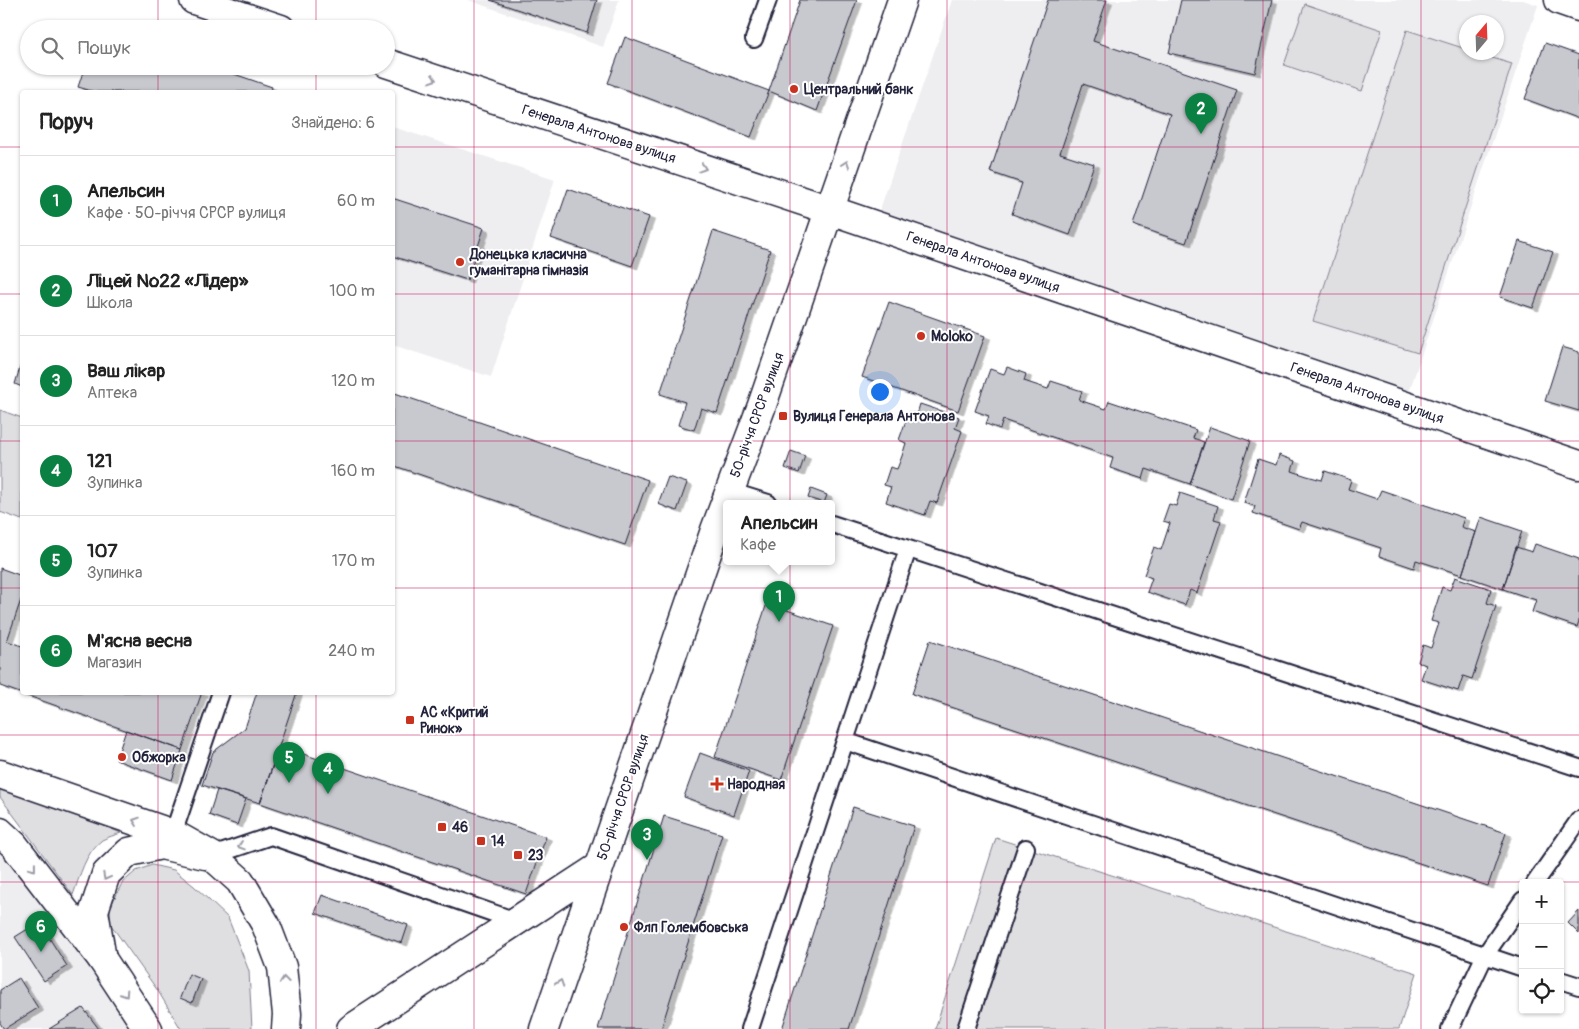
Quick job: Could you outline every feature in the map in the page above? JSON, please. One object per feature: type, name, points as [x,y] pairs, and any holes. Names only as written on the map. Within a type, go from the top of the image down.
[{"type":"street","points":[[194,0],[255,20]]},
{"type":"street","name":"50-річчя СРСР вулиця","points":[[726,500],[761,408],[902,0]]},
{"type":"street","points":[[1559,0],[1579,7]]},
{"type":"street","name":"Генерала Антонова вулиця","points":[[395,66],[830,210],[1579,465]]},
{"type":"street","name":"50-річчя СРСР вулиця","points":[[544,1029],[723,508]]},
{"type":"street","points":[[0,774],[173,834],[212,856],[240,881],[266,925],[282,967],[287,1014],[286,1029]]},
{"type":"street","points":[[0,832],[14,844],[102,959],[148,1029]]},
{"type":"street","points":[[102,959],[94,911],[106,874],[129,852],[161,845],[212,856]]},
{"type":"street","points":[[351,1029],[599,867]]},
{"type":"lane","points":[[754,39],[768,0]]},
{"type":"lane","points":[[729,491],[758,500]]},
{"type":"lane","points":[[835,525],[1579,768]]},
{"type":"lane","points":[[750,1029],[908,549]]},
{"type":"lane","points":[[173,834],[220,695]]},
{"type":"lane","points":[[845,741],[1519,967]]},
{"type":"lane","points":[[1538,879],[1579,820]]},
{"type":"lane","points":[[212,856],[271,836],[516,921]]},
{"type":"lane","points":[[966,1029],[1026,848]]},
{"type":"lane","points":[[1450,1029],[1485,955],[1519,906]]},
{"type":"lane","points":[[1564,981],[1579,986]]},
{"type":"shaded area","points":[[468,0],[619,0],[603,47]]},
{"type":"shaded area","points":[[952,0],[1523,0],[1538,5],[1409,392],[878,215]]},
{"type":"shaded area","points":[[1305,4],[1382,30],[1362,91],[1284,65]]},
{"type":"shaded area","points":[[1407,30],[1459,47],[1459,60],[1499,60],[1512,64],[1418,353],[1313,321]]},
{"type":"shaded area","name":"Донецька класична гуманітарна гімназія","points":[[395,128],[555,179],[491,377],[395,346]]},
{"type":"shaded area","points":[[0,410],[20,417],[20,519],[0,512]]},
{"type":"shaded area","points":[[0,783],[121,833],[102,840],[91,851],[73,895],[0,797]]},
{"type":"shaded area","points":[[0,837],[140,1029],[0,1029]]},
{"type":"shaded area","points":[[996,838],[1417,973],[1399,1029],[935,1029]]},
{"type":"shaded area","points":[[152,865],[174,870],[228,918],[249,971],[252,1029],[181,1029],[158,991],[111,925],[110,908],[122,883],[136,871]]},
{"type":"building","points":[[490,0],[597,0],[587,33]]},
{"type":"building","points":[[800,0],[857,0],[817,111],[769,91]]},
{"type":"building","points":[[1048,0],[1107,0],[1093,41],[1237,90],[1186,243],[1133,225],[1170,114],[1083,84],[1060,153],[1094,164],[1070,235],[1012,214],[1022,183],[990,172]]},
{"type":"building","points":[[1181,0],[1272,0],[1255,73],[1169,53]]},
{"type":"building","points":[[625,37],[769,91],[751,137],[608,83]]},
{"type":"building","points":[[1545,43],[1579,55],[1579,119],[1525,99]]},
{"type":"building","points":[[82,75],[237,75],[272,87],[271,90],[88,90],[78,87]]},
{"type":"building","points":[[568,189],[649,217],[632,266],[551,238]]},
{"type":"building","points":[[395,199],[484,228],[467,280],[395,257]]},
{"type":"building","points":[[713,231],[770,250],[717,413],[701,408],[694,430],[678,425],[685,402],[660,394]]},
{"type":"building","points":[[1519,241],[1553,252],[1533,308],[1500,297]]},
{"type":"building","points":[[889,302],[985,336],[958,411],[862,377]]},
{"type":"building","points":[[1562,347],[1579,352],[1579,411],[1545,401]]},
{"type":"building","points":[[1007,367],[1026,374],[1024,381],[1048,389],[1051,381],[1082,391],[1079,400],[1106,409],[1109,401],[1196,430],[1193,438],[1204,442],[1190,484],[1146,469],[1143,479],[1110,468],[1113,458],[1003,420],[1000,429],[986,424],[989,416],[975,411],[990,369],[1004,374]]},
{"type":"building","points":[[20,368],[20,386],[15,384]]},
{"type":"building","points":[[395,393],[648,480],[625,545],[395,466]]},
{"type":"building","points":[[920,404],[959,417],[955,428],[962,431],[937,503],[930,501],[925,515],[886,502],[891,487],[884,485],[890,467],[897,469],[902,456],[906,443],[899,440],[909,412],[917,414]]},
{"type":"building","points":[[1210,427],[1250,441],[1231,499],[1190,484]]},
{"type":"building","points":[[791,451],[805,456],[799,473],[785,468]]},
{"type":"building","points":[[1279,455],[1295,461],[1292,471],[1322,480],[1325,471],[1351,480],[1348,489],[1377,499],[1381,490],[1464,518],[1461,527],[1476,532],[1462,575],[1416,560],[1414,568],[1379,556],[1381,548],[1302,522],[1299,529],[1253,513],[1255,506],[1244,503],[1258,459],[1276,465]]},
{"type":"building","points":[[668,477],[687,483],[677,511],[658,504]]},
{"type":"building","points":[[811,489],[827,495],[825,500],[808,498]]},
{"type":"building","points":[[1180,493],[1218,506],[1214,519],[1221,521],[1197,593],[1190,590],[1185,605],[1147,592],[1152,578],[1144,575],[1154,547],[1161,550],[1170,523],[1163,521],[1169,504],[1176,506]]},
{"type":"building","points":[[1481,517],[1522,531],[1503,589],[1462,575]]},
{"type":"building","points":[[1535,544],[1579,559],[1579,621],[1577,627],[1532,612],[1536,600],[1503,589],[1516,547],[1532,552]]},
{"type":"building","points":[[0,568],[20,575],[20,603],[7,641],[20,645],[20,693],[0,686]]},
{"type":"building","points":[[1455,577],[1491,589],[1487,603],[1496,606],[1472,679],[1463,676],[1458,691],[1421,679],[1426,665],[1418,662],[1423,645],[1431,648],[1439,623],[1431,621],[1442,587],[1450,590]]},
{"type":"building","points":[[767,603],[833,626],[781,780],[715,757]]},
{"type":"building","points":[[930,640],[1506,833],[1488,886],[912,694]]},
{"type":"building","points":[[26,695],[201,695],[182,750]]},
{"type":"building","points":[[256,695],[296,695],[260,803],[202,785],[213,752],[245,728]]},
{"type":"building","points":[[126,730],[182,750],[172,780],[116,760]]},
{"type":"building","points":[[280,746],[546,837],[526,894],[260,803]]},
{"type":"building","name":"Народная","points":[[700,753],[749,771],[734,815],[684,797]]},
{"type":"building","points":[[217,790],[246,799],[237,825],[209,815]]},
{"type":"building","points":[[853,807],[914,826],[849,1029],[782,1029]]},
{"type":"building","points":[[664,816],[722,834],[661,1029],[598,1029]]},
{"type":"building","points":[[322,895],[408,925],[402,943],[315,913]]},
{"type":"building","points":[[1579,911],[1579,934],[1568,923]]},
{"type":"building","points":[[39,922],[67,966],[44,981],[15,937]]},
{"type":"building","points":[[189,974],[201,979],[192,1003],[180,998]]},
{"type":"building","points":[[19,978],[38,1008],[4,1029],[0,1023],[0,990]]},
{"type":"building","points":[[83,1008],[99,1029],[49,1029]]},
{"type":"place","name":"Центральний банк","points":[[794,89]]},
{"type":"place","name":"Ліцей №22 «Лідер»","points":[[1201,134]]},
{"type":"place","name":"Донецька класична гуманітарна гімназія","points":[[460,262]]},
{"type":"place","name":"Moloko","points":[[921,336]]},
{"type":"place","name":"Вулиця Генерала Антонова","points":[[783,416]]},
{"type":"place","name":"Апельсин","points":[[779,622]]},
{"type":"place","name":"АС «Критий Ринок»","points":[[410,720]]},
{"type":"place","name":"Обжорка","points":[[122,757]]},
{"type":"place","name":"107","points":[[289,783]]},
{"type":"place","name":"Народная","points":[[717,784]]},
{"type":"place","name":"121","points":[[328,794]]},
{"type":"place","name":"46","points":[[442,827]]},
{"type":"place","name":"14","points":[[481,841]]},
{"type":"place","name":"23","points":[[518,855]]},
{"type":"place","name":"Ваш лікар","points":[[647,860]]},
{"type":"place","name":"Флп Голембовська","points":[[624,927]]},
{"type":"place","name":"М'ясна весна","points":[[41,952]]}]
